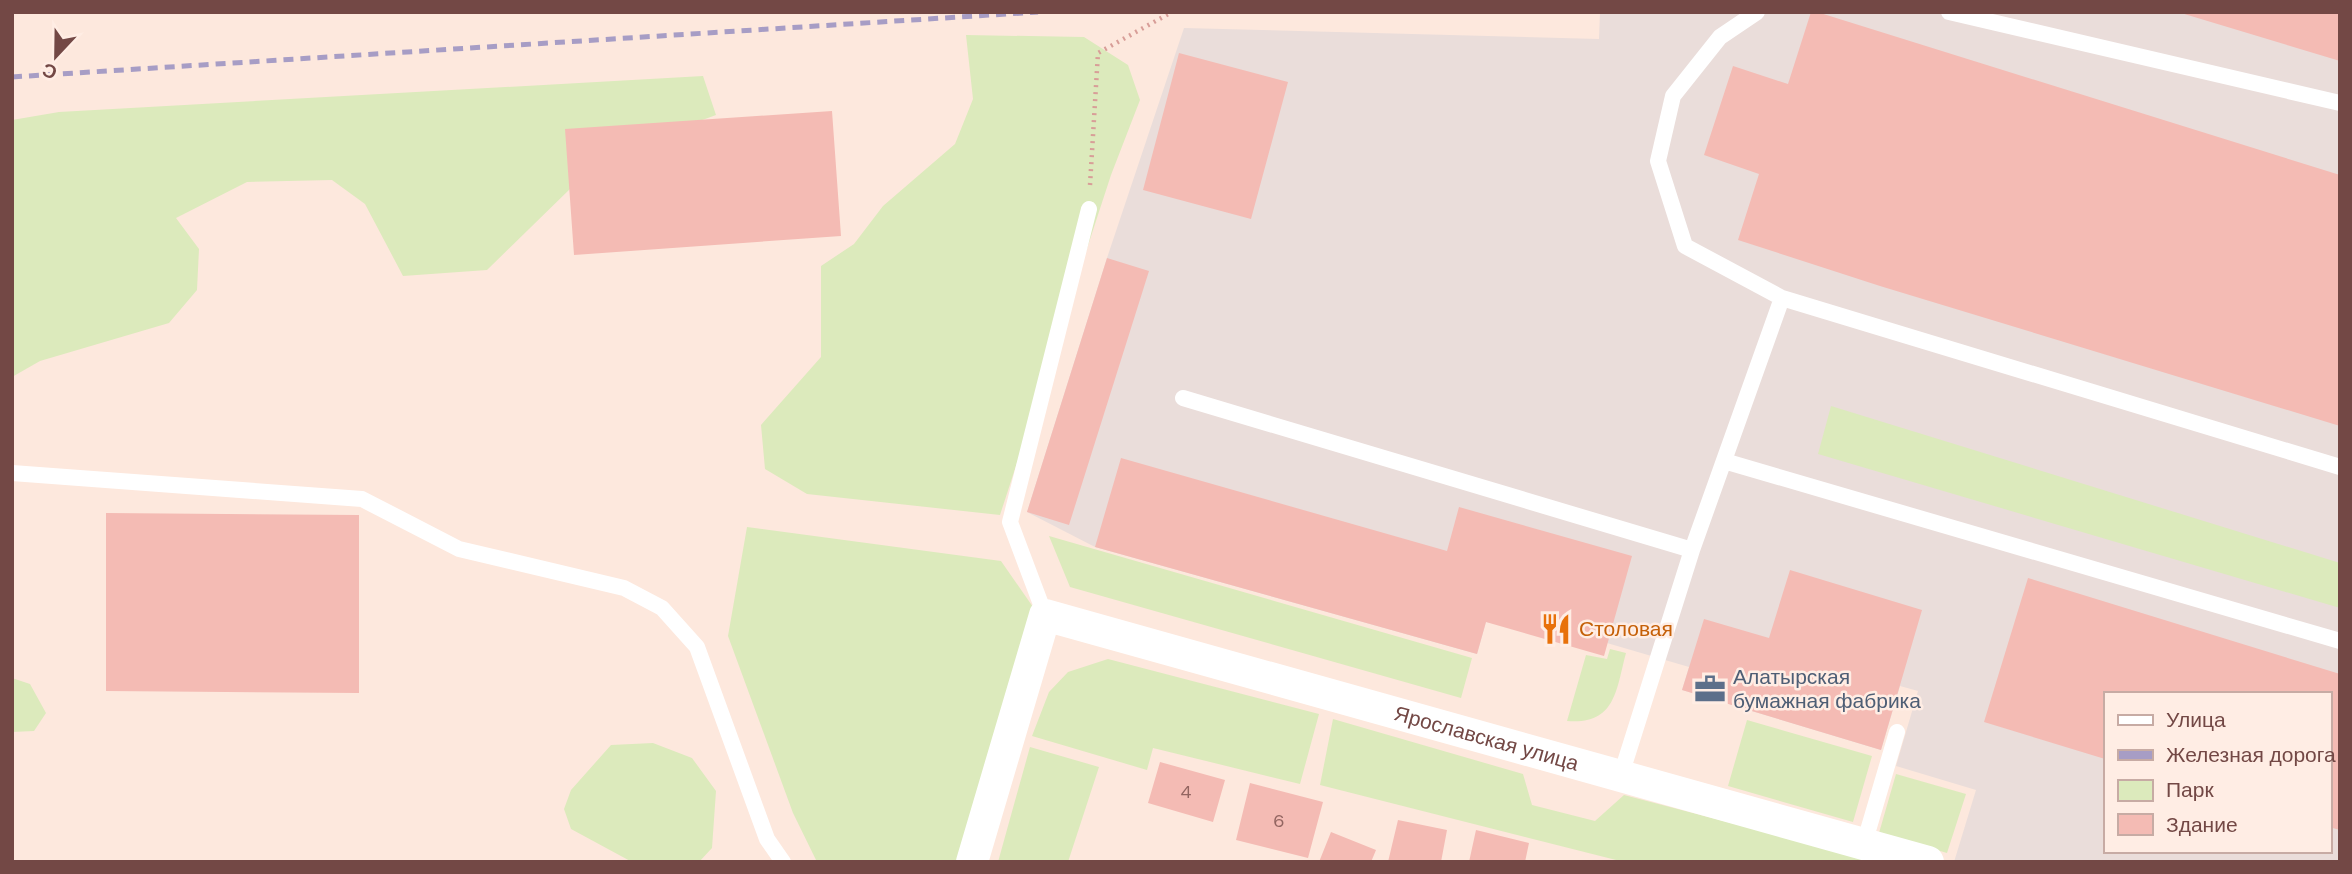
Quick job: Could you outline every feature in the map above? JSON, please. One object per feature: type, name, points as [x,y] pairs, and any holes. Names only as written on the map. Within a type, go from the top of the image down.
[{"type":"street","name":"Ярославская улица","points":[[1045,615],[1928,862]]},
{"type":"street","points":[[972,862],[1045,615]]},
{"type":"lane","points":[[1757,12],[1720,37],[1673,96],[1658,161],[1685,246],[1782,298],[2340,467]]},
{"type":"lane","points":[[1949,12],[2340,103]]},
{"type":"lane","points":[[1045,615],[1010,522],[1089,209]]},
{"type":"lane","points":[[1621,775],[1692,550],[1782,298]]},
{"type":"lane","points":[[1183,398],[1692,550]]},
{"type":"lane","points":[[1724,461],[2340,641]]},
{"type":"lane","points":[[12,474],[362,499],[459,549],[624,588],[662,608],[697,648],[767,839],[783,862]]},
{"type":"lane","points":[[1864,844],[1897,732]]},
{"type":"path","points":[[1089,209],[1098,53],[1172,12]]},
{"type":"shaded area","name":"Алатырская бумажная фабрика","points":[[1600,12],[2340,12],[2340,862],[1954,862],[1976,790],[1896,766],[1918,691],[1900,686],[1881,750],[1682,690],[1689,667],[1607,643],[1486,622],[1477,654],[1095,547],[1027,512],[1107,258],[1184,28],[1599,39]]},
{"type":"green space","points":[[966,35],[1084,37],[1128,65],[1140,100],[1111,175],[1000,515],[807,494],[765,469],[761,425],[821,357],[821,266],[854,244],[883,206],[955,144],[973,99]]},
{"type":"green space","points":[[703,76],[716,115],[637,144],[571,188],[487,270],[403,276],[365,204],[332,180],[247,182],[176,218],[199,249],[197,290],[169,323],[40,361],[12,377],[12,120],[59,112]]},
{"type":"green space","points":[[1831,406],[2340,563],[2340,608],[1818,454]]},
{"type":"green space","points":[[747,527],[1001,561],[1033,607],[965,862],[817,862],[793,813],[728,636]]},
{"type":"green space","points":[[1049,536],[1472,658],[1461,698],[1070,587]]},
{"type":"green space","points":[[1610,649],[1626,653],[1611,702],[1605,711],[1595,717],[1583,721],[1567,721],[1586,655],[1607,659]]},
{"type":"green space","points":[[1108,659],[1319,714],[1300,784],[1153,748],[1147,770],[1032,736],[1049,692],[1068,672]]},
{"type":"green space","points":[[12,678],[30,684],[46,713],[34,731],[12,732]]},
{"type":"green space","points":[[1333,719],[1523,774],[1532,805],[1595,821],[1624,795],[1880,862],[1624,862],[1320,785]]},
{"type":"green space","points":[[1747,720],[1872,756],[1853,822],[1728,786]]},
{"type":"green space","points":[[653,743],[692,758],[716,791],[712,848],[699,862],[632,862],[571,829],[564,809],[571,790],[611,745]]},
{"type":"green space","points":[[1030,747],[1099,767],[1068,862],[998,862]]},
{"type":"green space","points":[[1896,774],[1966,794],[1947,853],[1879,833]]},
{"type":"building","points":[[1811,12],[2340,175],[2340,426],[1738,240],[1759,174],[1704,155],[1733,66],[1788,84]]},
{"type":"building","points":[[2340,12],[2340,61],[2181,13]]},
{"type":"building","points":[[1179,53],[1288,82],[1251,219],[1143,190]]},
{"type":"building","points":[[832,111],[841,236],[574,255],[565,129]]},
{"type":"building","points":[[1107,258],[1149,271],[1069,525],[1027,512]]},
{"type":"building","points":[[1121,458],[1447,551],[1459,507],[1632,556],[1604,656],[1486,622],[1477,654],[1095,547]]},
{"type":"building","points":[[106,513],[359,515],[359,693],[106,691]]},
{"type":"building","points":[[1790,570],[1922,610],[1881,750],[1682,690],[1704,619],[1769,638]]},
{"type":"building","points":[[2028,578],[2340,674],[2340,830],[2331,828],[2331,692],[2104,692],[2104,759],[1984,722]]},
{"type":"building","points":[[1160,762],[1225,780],[1213,822],[1148,803]]},
{"type":"building","points":[[1250,783],[1323,802],[1308,858],[1236,840]]},
{"type":"building","points":[[1398,820],[1447,830],[1441,862],[1388,862]]},
{"type":"building","points":[[1476,830],[1529,843],[1525,862],[1469,862]]},
{"type":"building","points":[[1331,832],[1376,850],[1371,862],[1319,862]]},
{"type":"railway","points":[[12,77],[1038,12]]},
{"type":"place","name":"Столовая","points":[[1556,629]]},
{"type":"place","name":"Алатырская бумажная фабрика","points":[[1710,689]]}]
